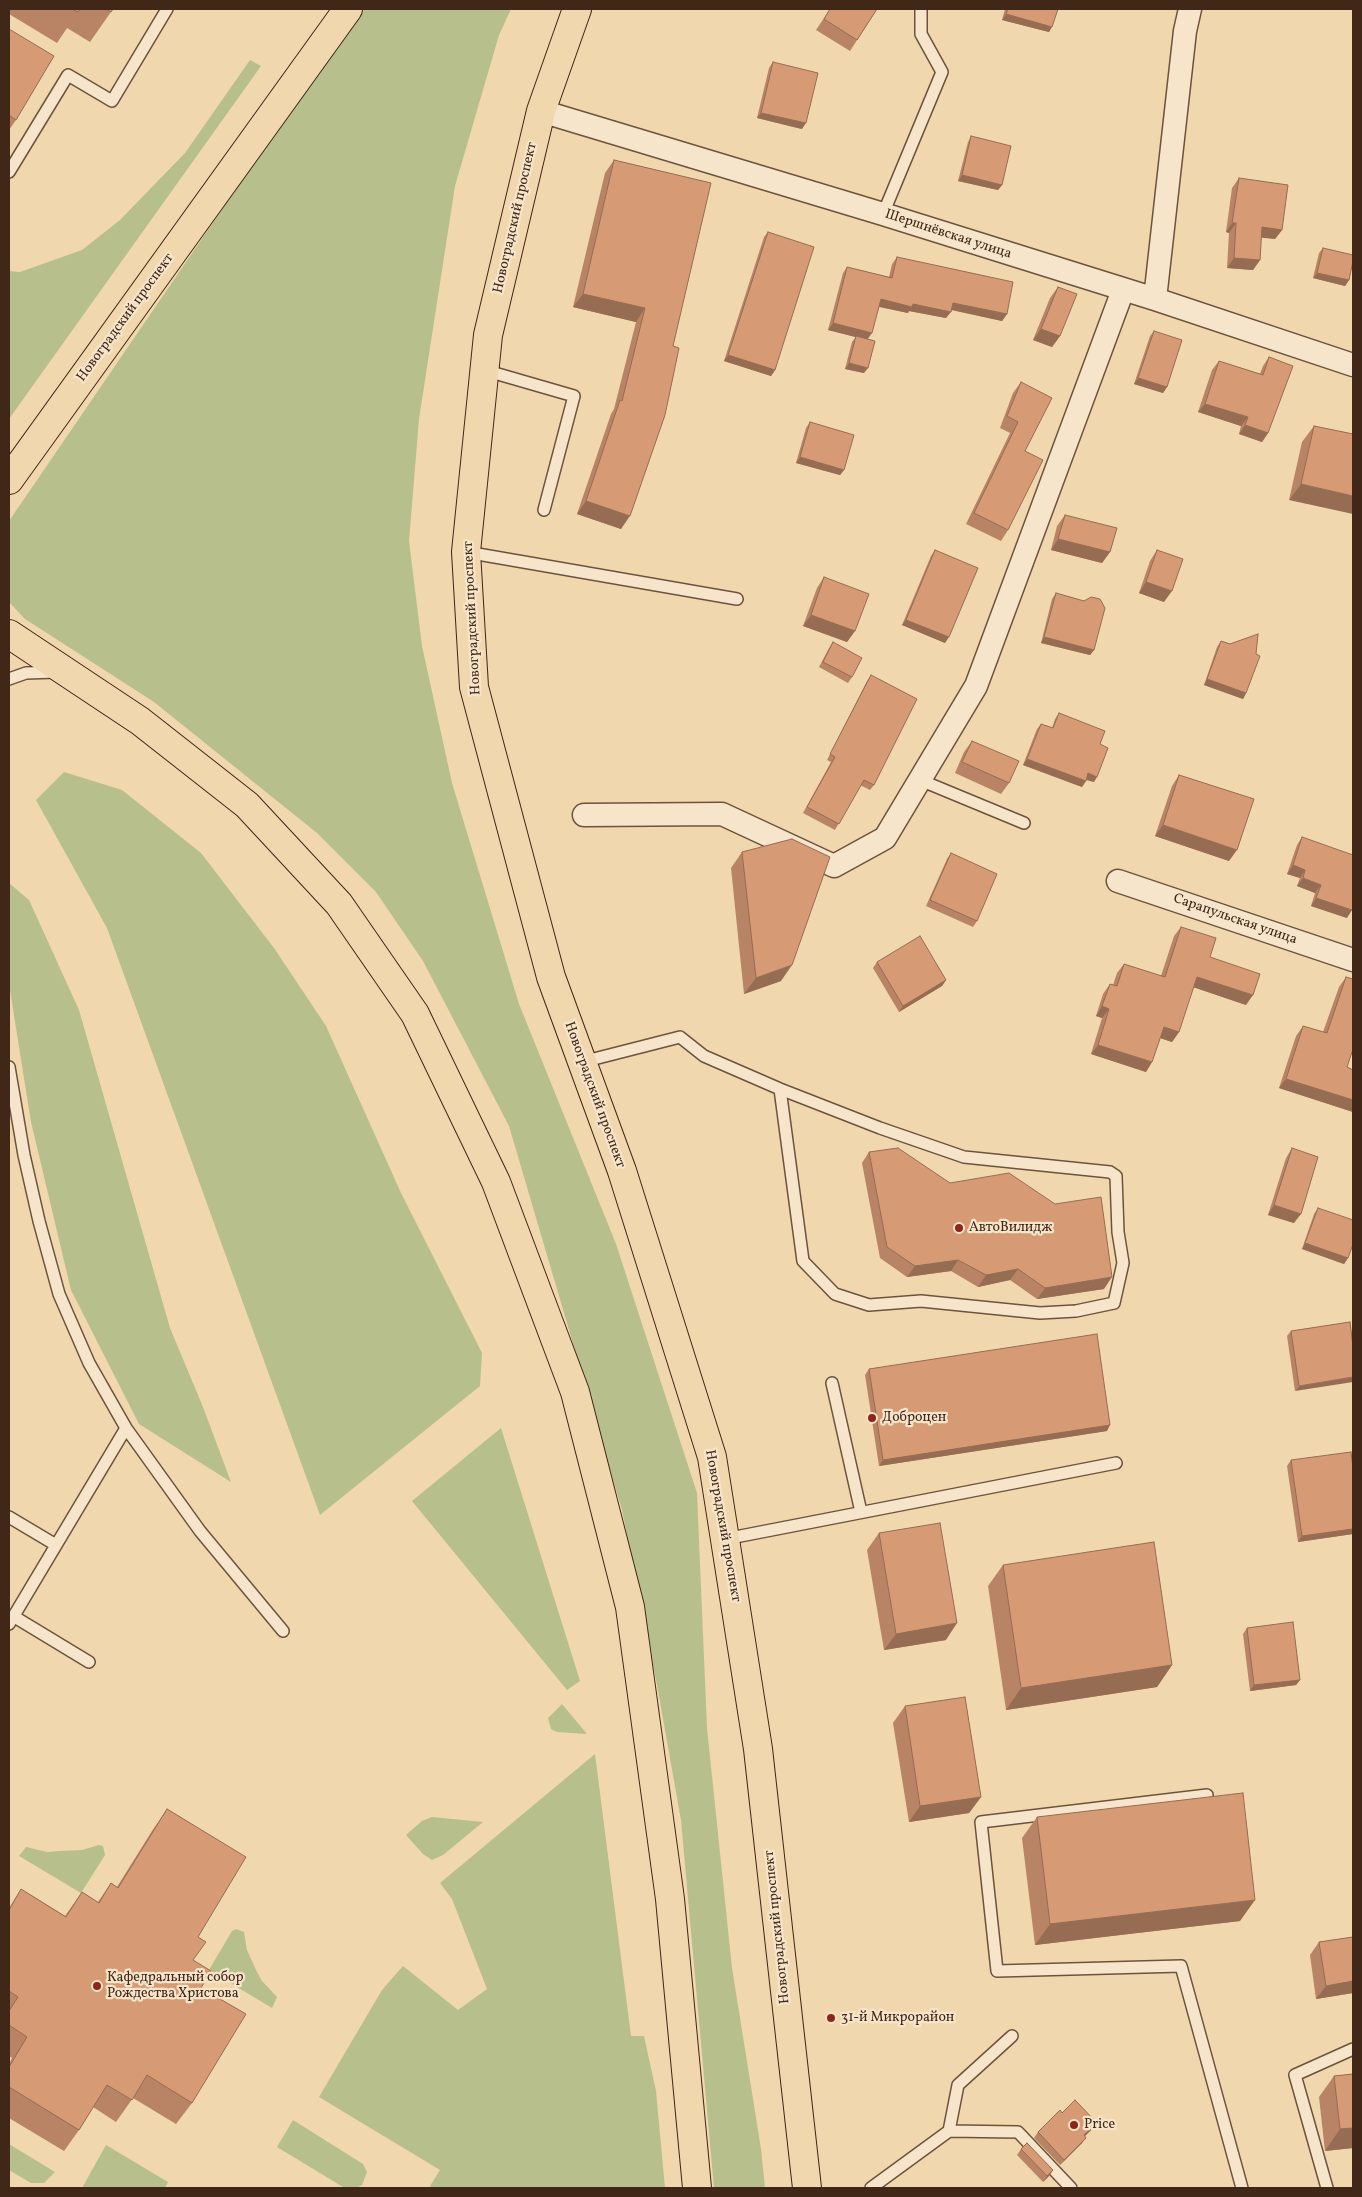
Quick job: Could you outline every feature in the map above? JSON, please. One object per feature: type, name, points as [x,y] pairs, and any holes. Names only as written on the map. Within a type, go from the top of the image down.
[{"type":"main road","name":"Новоградский проспект","points":[[9,480],[348,9]]},
{"type":"main road","name":"Новоградский проспект","points":[[577,9],[541,111],[488,335],[466,552],[474,687],[550,977],[622,1171],[712,1457],[758,1749],[807,2188]]},
{"type":"main road","points":[[9,634],[140,722],[247,805],[339,904],[415,1014],[496,1182],[575,1392],[630,1606],[670,1899],[697,2188]]},
{"type":"street","points":[[1155,299],[1185,30],[1190,9]]},
{"type":"street","name":"Шершнёвская улица","points":[[541,111],[883,214],[1155,299],[1353,365]]},
{"type":"street","points":[[584,814],[722,814],[834,866],[885,838],[976,686],[1123,290]]},
{"type":"street","name":"Сарапульская улица","points":[[1118,881],[1353,960]]},
{"type":"lane","points":[[9,172],[68,75],[112,101],[167,9]]},
{"type":"lane","points":[[883,214],[942,72],[921,34],[921,9]]},
{"type":"lane","points":[[484,370],[574,396],[544,510]]},
{"type":"lane","points":[[466,552],[737,599]]},
{"type":"lane","points":[[9,679],[26,673],[66,672]]},
{"type":"lane","points":[[920,780],[1024,823]]},
{"type":"lane","points":[[582,1062],[680,1037],[704,1056],[780,1089],[880,1128],[964,1157],[1110,1172],[1116,1176],[1118,1232],[1123,1263],[1114,1303],[1076,1311],[1040,1313],[921,1301],[869,1305],[835,1294],[803,1261],[780,1089]]},
{"type":"lane","points":[[9,1067],[24,1155],[59,1294],[89,1363],[126,1428],[200,1531],[283,1631]]},
{"type":"lane","points":[[832,1383],[861,1512]]},
{"type":"lane","points":[[89,1662],[11,1620],[126,1428]]},
{"type":"lane","points":[[725,1540],[861,1512],[1116,1464]]},
{"type":"lane","points":[[9,1517],[56,1545]]},
{"type":"lane","points":[[1207,1795],[981,1822],[997,1971],[1181,1966],[1242,2188]]},
{"type":"lane","points":[[949,2131],[958,2085],[1012,2036]]},
{"type":"lane","points":[[1327,2188],[1295,2075],[1353,2049]]},
{"type":"lane","points":[[871,2188],[949,2131],[1018,2132],[1071,2188]]},
{"type":"green space","points":[[359,9],[511,9],[499,35],[455,186],[419,419],[409,541],[422,646],[452,783],[519,1004],[616,1244],[697,1493],[707,1728],[732,1968],[761,2149],[765,2188],[714,2188],[681,1820],[657,1685],[622,1510],[509,1126],[423,961],[376,892],[317,833],[154,702],[25,619],[9,602],[9,521]]},
{"type":"green space","points":[[250,60],[261,66],[9,419],[9,271],[20,272],[82,250],[120,220],[185,153]]},
{"type":"green space","points":[[64,772],[122,790],[201,853],[274,948],[326,1026],[401,1193],[482,1353],[480,1386],[320,1515],[107,928],[36,800]]},
{"type":"green space","points":[[9,883],[29,900],[79,1010],[170,1328],[203,1407],[231,1482],[139,1424],[71,1290],[31,1122],[9,984]]},
{"type":"green space","points":[[501,1428],[580,1681],[567,1690],[412,1501]]},
{"type":"green space","points":[[562,1704],[587,1734],[557,1732],[551,1729],[548,1718]]},
{"type":"green space","points":[[595,1754],[631,2036],[644,2036],[656,2091],[665,2188],[433,2188],[430,2186],[440,2170],[319,2097],[382,1990],[403,1966],[458,2010],[487,1989],[452,1899],[440,1883]]},
{"type":"green space","points":[[432,1817],[483,1822],[443,1855],[432,1860],[423,1854],[406,1835],[422,1821]]},
{"type":"green space","points":[[99,1845],[103,1846],[105,1855],[81,1893],[19,1856],[26,1847],[47,1852],[82,1850]]},
{"type":"green space","points":[[236,1929],[244,1932],[247,1950],[256,1970],[262,1981],[277,1997],[272,2008],[209,1970],[232,1931]]},
{"type":"green space","points":[[293,2120],[363,2164],[367,2172],[362,2185],[356,2188],[343,2187],[277,2147]]},
{"type":"green space","points":[[9,2144],[55,2172],[44,2183],[31,2183],[9,2170]]},
{"type":"green space","points":[[106,2145],[168,2182],[165,2188],[82,2188]]},
{"type":"building","points":[[830,9],[877,9],[857,40],[824,19]]},
{"type":"building","points":[[1008,9],[1058,9],[1052,27],[1006,14]]},
{"type":"building","points":[[9,29],[54,56],[16,120],[9,115]]},
{"type":"building","points":[[773,62],[818,73],[806,123],[761,113]]},
{"type":"building","points":[[971,136],[1011,146],[1002,185],[962,175]]},
{"type":"building","points":[[614,160],[711,183],[673,346],[679,348],[665,415],[630,516],[586,501],[620,400],[622,401],[645,308],[583,294]]},
{"type":"building","points":[[1239,178],[1288,185],[1282,230],[1262,227],[1260,260],[1234,258],[1236,223],[1232,223]]},
{"type":"building","points":[[768,232],[814,247],[775,370],[728,355]]},
{"type":"building","points":[[1323,248],[1353,255],[1349,280],[1317,273]]},
{"type":"building","points":[[897,257],[1013,282],[1007,314],[953,303],[951,312],[913,304],[912,307],[881,299],[872,333],[833,323],[847,267],[892,278]]},
{"type":"building","points":[[1058,287],[1077,294],[1060,336],[1041,329]]},
{"type":"building","points":[[1154,331],[1182,340],[1167,387],[1138,378]]},
{"type":"building","points":[[856,336],[875,341],[868,368],[849,363]]},
{"type":"building","points":[[1269,357],[1293,366],[1268,433],[1245,425],[1248,417],[1205,404],[1219,361],[1263,375]]},
{"type":"building","points":[[1021,382],[1052,398],[1025,451],[1043,460],[1008,530],[974,513],[1018,422],[1007,416]]},
{"type":"building","points":[[810,422],[854,435],[844,470],[800,457]]},
{"type":"building","points":[[1314,426],[1353,434],[1353,496],[1301,484]]},
{"type":"building","points":[[1065,515],[1117,528],[1110,552],[1058,539]]},
{"type":"building","points":[[935,550],[978,568],[949,637],[906,620]]},
{"type":"building","points":[[1157,550],[1183,559],[1172,591],[1146,582]]},
{"type":"building","points":[[824,577],[869,594],[855,631],[811,615]]},
{"type":"building","points":[[1056,593],[1084,601],[1091,597],[1100,599],[1105,608],[1094,650],[1044,637]]},
{"type":"building","points":[[1258,634],[1256,654],[1260,656],[1246,693],[1207,679],[1221,641],[1230,644]]},
{"type":"building","points":[[833,642],[862,658],[852,677],[823,662]]},
{"type":"building","points":[[871,675],[917,699],[874,785],[864,780],[839,824],[807,807],[835,757],[830,754]]},
{"type":"building","points":[[1059,713],[1105,731],[1100,744],[1108,748],[1097,777],[1088,773],[1086,781],[1027,759],[1041,724],[1053,728]]},
{"type":"building","points":[[972,741],[1019,761],[1009,783],[962,762]]},
{"type":"building","points":[[1179,775],[1254,799],[1237,850],[1163,825]]},
{"type":"building","points":[[1302,837],[1353,855],[1352,910],[1316,898],[1321,885],[1303,878],[1305,870],[1293,865]]},
{"type":"building","points":[[792,839],[830,857],[792,965],[756,978],[742,852]]},
{"type":"building","points":[[951,853],[997,874],[977,921],[930,900]]},
{"type":"building","points":[[1181,927],[1216,938],[1210,957],[1260,974],[1253,995],[1197,977],[1179,1032],[1164,1027],[1152,1062],[1098,1045],[1109,1009],[1102,1006],[1110,984],[1117,986],[1124,964],[1165,977]]},
{"type":"building","points":[[920,936],[946,980],[903,1006],[877,962]]},
{"type":"building","points":[[1346,977],[1353,979],[1353,1049],[1347,1067],[1353,1070],[1353,1100],[1286,1079],[1303,1026],[1327,1033]]},
{"type":"building","points":[[898,1148],[950,1183],[1009,1173],[1055,1204],[1101,1197],[1112,1277],[1045,1288],[1018,1269],[986,1275],[958,1260],[915,1266],[887,1247],[869,1152]]},
{"type":"building","points":[[1292,1148],[1318,1157],[1301,1214],[1274,1205]]},
{"type":"building","points":[[1318,1208],[1353,1220],[1353,1244],[1348,1258],[1305,1243]]},
{"type":"building","points":[[1350,1322],[1353,1346],[1353,1377],[1299,1386],[1291,1331]]},
{"type":"building","points":[[1097,1334],[1110,1425],[883,1460],[869,1369]]},
{"type":"building","points":[[1351,1452],[1353,1468],[1353,1529],[1302,1536],[1291,1460]]},
{"type":"building","points":[[940,1523],[957,1623],[896,1634],[879,1533]]},
{"type":"building","points":[[1154,1542],[1172,1665],[1021,1688],[1003,1565]]},
{"type":"building","points":[[1293,1622],[1300,1680],[1254,1685],[1247,1628]]},
{"type":"building","points":[[965,1697],[981,1797],[920,1806],[905,1706]]},
{"type":"building","points":[[1243,1793],[1255,1900],[1050,1924],[1037,1817]]},
{"type":"building","name":"Кафедральный собор Рождества Христова","points":[[167,1809],[246,1857],[198,1937],[206,1942],[193,1960],[211,1971],[201,1988],[246,2014],[192,2103],[147,2075],[132,2100],[107,2085],[79,2130],[9,2087],[9,2067],[27,2037],[9,2025],[9,2011],[18,1997],[9,1991],[9,1910],[21,1889],[66,1917],[82,1892],[99,1903],[111,1883],[118,1888]]},
{"type":"building","points":[[1353,1937],[1353,1981],[1326,1986],[1319,1942]]},
{"type":"building","points":[[1353,2074],[1353,2128],[1340,2129],[1334,2076]]},
{"type":"building","points":[[1075,2100],[1097,2123],[1084,2135],[1086,2138],[1064,2160],[1038,2132],[1060,2110],[1062,2113]]},
{"type":"building","points":[[1027,2143],[1053,2170],[1047,2176],[1021,2149]]},
{"type":"place","name":"АвтоВилидж","points":[[959,1228]]},
{"type":"place","name":"Доброцен","points":[[872,1418]]},
{"type":"place","name":"Кафедральный собор Рождества Христова","points":[[97,1986]]},
{"type":"place","name":"31-й Микрорайон","points":[[831,2018]]},
{"type":"place","name":"Price","points":[[1074,2125]]}]
